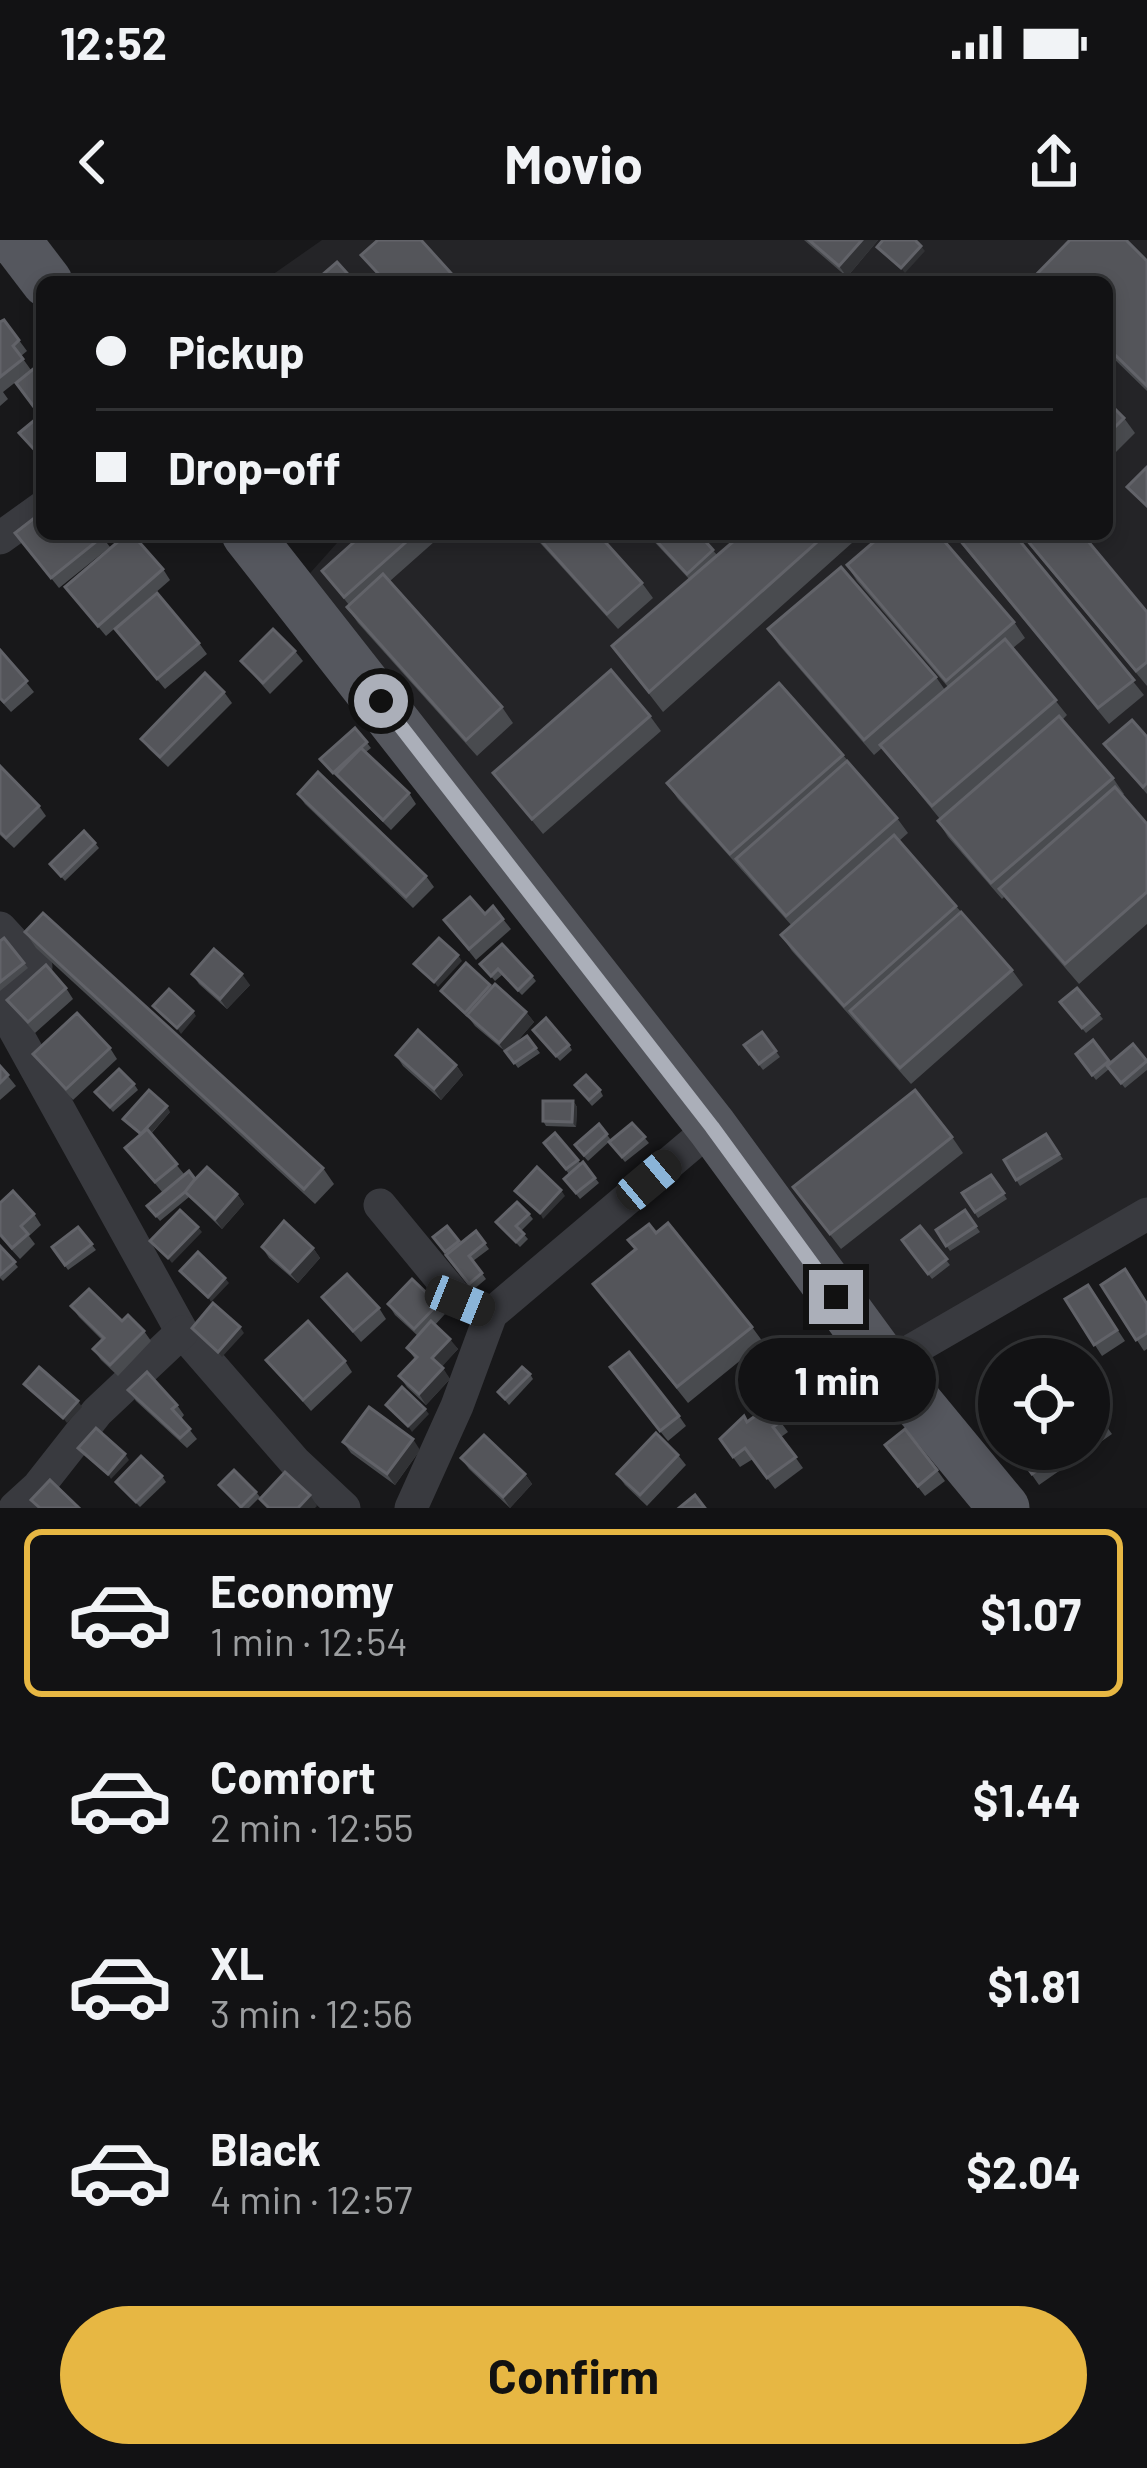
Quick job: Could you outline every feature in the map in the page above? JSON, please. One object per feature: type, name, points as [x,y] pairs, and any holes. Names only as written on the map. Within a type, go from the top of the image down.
[{"type":"main road","points":[[15,240],[42,276]]},
{"type":"main road","points":[[252,540],[712,1127],[886,1365],[1004,1508]]},
{"type":"street","points":[[0,538],[36,512]]},
{"type":"street","points":[[0,928],[36,967],[0,1005],[182,1332],[295,1462],[344,1508]]},
{"type":"street","points":[[411,1508],[457,1406],[491,1314],[712,1127]]},
{"type":"street","points":[[380,1204],[460,1301],[491,1314]]},
{"type":"street","points":[[886,1365],[1147,1214]]},
{"type":"street","points":[[15,1508],[38,1487],[98,1412],[182,1332]]},
{"type":"shaded area","points":[[322,240],[1147,240],[1147,1214],[886,1365],[295,590],[340,540],[1113,540],[1113,276],[271,276]]},
{"type":"building","points":[[378,240],[421,240],[454,276],[380,276],[361,255]]},
{"type":"building","points":[[809,240],[862,240],[839,266]]},
{"type":"building","points":[[883,240],[915,240],[921,246],[901,268],[877,247]]},
{"type":"building","points":[[1070,240],[1126,240],[1147,261],[1147,386],[1113,353],[1113,276],[1035,276]]},
{"type":"building","points":[[337,262],[350,276],[321,276]]},
{"type":"building","points":[[4,320],[19,340],[13,346],[23,359],[0,377],[0,322]]},
{"type":"building","points":[[36,367],[36,410],[16,383]]},
{"type":"building","points":[[1113,407],[1124,418],[1113,429]]},
{"type":"building","points":[[36,419],[36,451],[19,433]]},
{"type":"building","points":[[1147,467],[1147,506],[1127,487]]},
{"type":"building","points":[[36,517],[36,540],[98,540],[51,578],[15,533]]},
{"type":"building","points":[[120,540],[137,540],[163,569],[98,626],[65,587]]},
{"type":"building","points":[[356,540],[408,540],[344,597],[322,571]]},
{"type":"building","points":[[540,540],[603,540],[642,583],[607,614]]},
{"type":"building","points":[[656,540],[704,540],[713,550],[687,574]]},
{"type":"building","points":[[735,540],[819,540],[649,692],[612,646]]},
{"type":"building","points":[[876,540],[943,540],[1014,622],[946,681],[847,565]]},
{"type":"building","points":[[960,540],[1019,540],[1134,680],[1098,708]]},
{"type":"building","points":[[1027,540],[1087,540],[1147,612],[1147,662],[1136,671]]},
{"type":"building","points":[[841,567],[936,677],[864,740],[768,629]]},
{"type":"building","points":[[383,574],[502,707],[466,740],[347,607]]},
{"type":"building","points":[[157,593],[199,643],[157,679],[115,629]]},
{"type":"building","points":[[273,629],[295,651],[263,683],[241,661]]},
{"type":"building","points":[[1005,639],[1056,700],[932,806],[880,745]]},
{"type":"building","points":[[0,650],[27,681],[4,702],[0,698]]},
{"type":"building","points":[[611,670],[650,716],[532,819],[493,773]]},
{"type":"building","points":[[205,673],[224,692],[160,757],[141,739]]},
{"type":"building","points":[[779,683],[843,755],[730,854],[667,783]]},
{"type":"building","points":[[1059,716],[1113,778],[991,883],[938,821]]},
{"type":"building","points":[[1132,720],[1147,737],[1147,783],[1143,787],[1104,744]]},
{"type":"building","points":[[355,728],[367,742],[333,773],[320,759]]},
{"type":"building","points":[[361,748],[409,793],[383,820],[336,774]]},
{"type":"building","points":[[847,761],[897,818],[786,916],[736,859]]},
{"type":"building","points":[[0,766],[39,806],[6,838],[0,832]]},
{"type":"building","points":[[318,772],[426,876],[406,897],[298,794]]},
{"type":"building","points":[[1115,787],[1147,824],[1147,892],[1065,964],[999,889]]},
{"type":"building","points":[[84,831],[95,843],[61,876],[50,864]]},
{"type":"building","points":[[894,835],[956,906],[844,1006],[781,935]]},
{"type":"building","points":[[470,897],[485,914],[493,906],[503,919],[469,949],[444,920]]},
{"type":"building","points":[[961,912],[1012,970],[900,1068],[850,1011]]},
{"type":"building","points":[[43,913],[323,1168],[304,1189],[25,932]]},
{"type":"building","points":[[4,938],[24,963],[0,982],[0,941]]},
{"type":"building","points":[[439,938],[458,955],[434,982],[414,964]]},
{"type":"building","points":[[502,944],[532,976],[518,990],[498,969],[491,976],[480,964]]},
{"type":"building","points":[[214,949],[242,974],[220,999],[192,974]]},
{"type":"building","points":[[466,963],[490,985],[465,1013],[441,991]]},
{"type":"building","points":[[46,965],[66,988],[28,1022],[7,1000]]},
{"type":"building","points":[[495,984],[526,1012],[499,1043],[467,1015]]},
{"type":"building","points":[[1077,988],[1099,1014],[1082,1028],[1060,1002]]},
{"type":"building","points":[[169,989],[193,1011],[177,1028],[153,1006]]},
{"type":"building","points":[[77,1013],[110,1048],[66,1089],[33,1054]]},
{"type":"building","points":[[546,1018],[569,1045],[556,1056],[533,1030]]},
{"type":"building","points":[[418,1030],[456,1065],[434,1089],[396,1055]]},
{"type":"building","points":[[762,1032],[776,1051],[759,1064],[744,1045]]},
{"type":"building","points":[[527,1036],[536,1048],[514,1063],[505,1051]]},
{"type":"building","points":[[1093,1040],[1109,1061],[1092,1075],[1076,1054]]},
{"type":"building","points":[[1133,1044],[1147,1061],[1121,1083],[1107,1066]]},
{"type":"building","points":[[119,1069],[134,1084],[110,1107],[95,1092]]},
{"type":"building","points":[[586,1075],[600,1090],[589,1100],[575,1085]]},
{"type":"building","points":[[149,1090],[167,1106],[141,1134],[123,1119]]},
{"type":"building","points":[[915,1090],[952,1137],[830,1234],[793,1187]]},
{"type":"building","points":[[543,1101],[573,1101],[572,1122],[543,1121]]},
{"type":"building","points":[[632,1123],[645,1137],[622,1157],[609,1142]]},
{"type":"building","points":[[599,1124],[607,1134],[584,1155],[575,1145]]},
{"type":"building","points":[[147,1129],[177,1164],[155,1182],[125,1148]]},
{"type":"building","points":[[555,1133],[578,1160],[566,1169],[544,1143]]},
{"type":"building","points":[[1046,1134],[1059,1154],[1016,1180],[1004,1160]]},
{"type":"building","points":[[583,1162],[595,1178],[576,1193],[564,1179]]},
{"type":"building","points":[[207,1167],[237,1194],[215,1219],[184,1191]]},
{"type":"building","points":[[537,1167],[561,1190],[540,1213],[515,1191]]},
{"type":"building","points":[[189,1171],[195,1179],[156,1216],[147,1206]]},
{"type":"building","points":[[991,1175],[1004,1193],[975,1212],[962,1193]]},
{"type":"building","points":[[13,1191],[34,1214],[21,1226],[28,1234],[12,1248],[0,1234],[0,1203]]},
{"type":"building","points":[[517,1202],[529,1214],[516,1226],[524,1234],[516,1242],[496,1222]]},
{"type":"building","points":[[180,1210],[198,1227],[168,1258],[150,1241]]},
{"type":"building","points":[[965,1210],[976,1226],[946,1246],[936,1230]]},
{"type":"building","points":[[284,1221],[313,1248],[290,1273],[262,1247]]},
{"type":"building","points":[[668,1223],[752,1327],[677,1387],[593,1284],[636,1249],[628,1240],[649,1224],[656,1233]]},
{"type":"building","points":[[447,1226],[459,1241],[445,1252],[433,1237]]},
{"type":"building","points":[[920,1226],[947,1259],[928,1274],[902,1240]]},
{"type":"building","points":[[78,1227],[92,1244],[65,1265],[52,1247]]},
{"type":"building","points":[[476,1231],[485,1243],[469,1256],[482,1273],[469,1284],[446,1255]]},
{"type":"building","points":[[0,1246],[15,1262],[0,1275]]},
{"type":"building","points":[[198,1252],[225,1278],[208,1297],[180,1271]]},
{"type":"building","points":[[1125,1269],[1147,1304],[1147,1333],[1136,1340],[1101,1285]]},
{"type":"building","points":[[347,1274],[379,1308],[353,1331],[322,1297]]},
{"type":"building","points":[[412,1279],[438,1304],[414,1329],[388,1304]]},
{"type":"building","points":[[1088,1285],[1117,1330],[1105,1338],[1090,1338],[1065,1299]]},
{"type":"building","points":[[89,1289],[122,1321],[128,1315],[144,1331],[110,1365],[93,1349],[104,1338],[71,1306]]},
{"type":"building","points":[[213,1303],[240,1327],[218,1352],[192,1328]]},
{"type":"building","points":[[308,1321],[345,1361],[303,1400],[266,1360]]},
{"type":"building","points":[[431,1321],[450,1339],[432,1358],[443,1368],[419,1394],[399,1376],[417,1357],[407,1348]]},
{"type":"building","points":[[629,1352],[679,1416],[660,1431],[610,1367]]},
{"type":"building","points":[[39,1367],[78,1401],[63,1418],[24,1384]]},
{"type":"building","points":[[522,1367],[530,1374],[505,1399],[498,1392]]},
{"type":"building","points":[[147,1372],[177,1405],[172,1409],[190,1429],[180,1438],[128,1390]]},
{"type":"building","points":[[402,1387],[425,1409],[408,1426],[386,1405]]},
{"type":"building","points":[[769,1406],[780,1422],[773,1427],[796,1457],[767,1478],[745,1448],[733,1457],[720,1439],[744,1416],[747,1422]]},
{"type":"building","points":[[369,1407],[413,1439],[387,1474],[343,1442]]},
{"type":"building","points":[[96,1428],[125,1454],[108,1474],[78,1448]]},
{"type":"building","points":[[905,1429],[937,1470],[918,1486],[885,1445]]},
{"type":"building","points":[[656,1433],[678,1455],[640,1495],[617,1474]]},
{"type":"building","points":[[484,1435],[525,1474],[503,1497],[461,1458]]},
{"type":"building","points":[[141,1456],[162,1476],[136,1502],[116,1482]]},
{"type":"building","points":[[234,1470],[256,1492],[241,1507],[219,1485]]},
{"type":"building","points":[[285,1472],[310,1495],[298,1508],[269,1508],[260,1499]]},
{"type":"building","points":[[50,1480],[79,1508],[40,1508],[31,1500]]},
{"type":"building","points":[[695,1495],[705,1508],[679,1508]]},
{"type":"route","points":[[381,701],[712,1127],[836,1297]]}]
